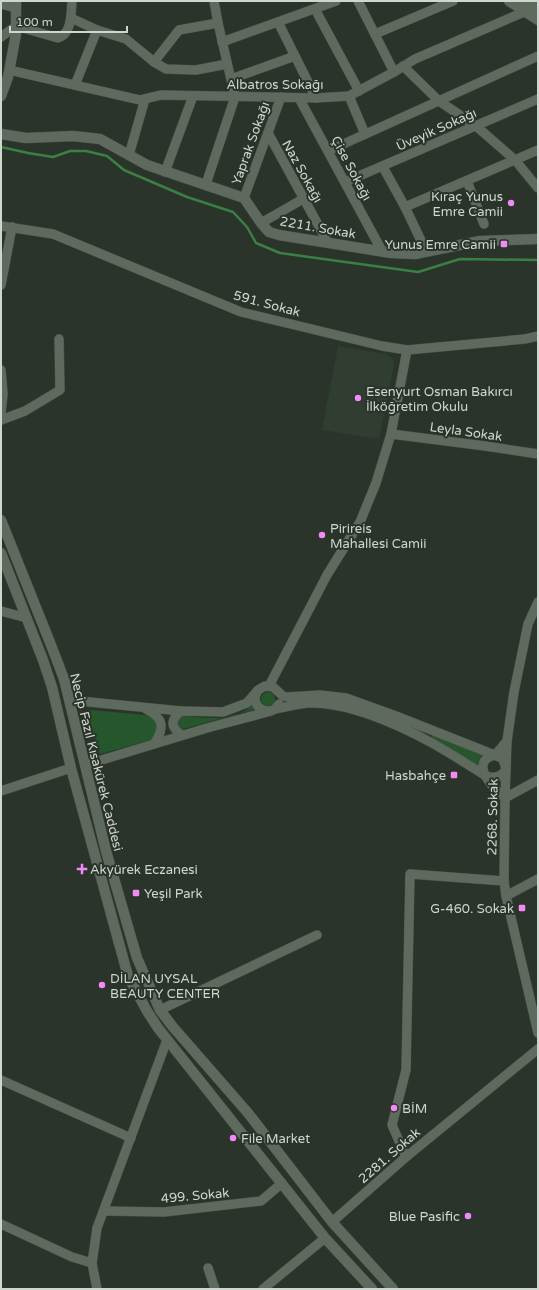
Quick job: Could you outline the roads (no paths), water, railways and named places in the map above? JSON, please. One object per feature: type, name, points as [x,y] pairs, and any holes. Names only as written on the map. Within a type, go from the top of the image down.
[{"type":"main road","points":[[509,1],[538,20]]},
{"type":"main road","points":[[525,1],[538,8]]},
{"type":"main road","points":[[1,96],[9,70],[16,34],[16,4]]},
{"type":"main road","points":[[1,134],[26,138],[73,136],[100,139],[147,165],[244,198]]},
{"type":"main road","name":"2211. Sokak","points":[[244,198],[269,232],[279,235],[382,251],[415,254],[480,241],[538,238]]},
{"type":"main road","name":"Necip Fazıl Kısakürek Caddesi","points":[[1,520],[52,645],[64,679],[106,851],[137,958],[160,1010],[248,1113],[332,1222],[393,1289]]},
{"type":"main road","name":"Necip Fazıl Kısakürek Caddesi","points":[[1,553],[43,660],[52,688],[71,768],[128,976],[147,1011],[167,1040],[325,1238],[372,1289]]},
{"type":"main road","points":[[71,768],[85,765]]},
{"type":"main road","points":[[167,1040],[173,1027]]},
{"type":"main road","points":[[325,1238],[332,1222]]},
{"type":"street","points":[[1,38],[16,26],[58,38],[63,37],[66,33],[71,18],[72,1]]},
{"type":"street","points":[[206,184],[235,97],[214,1]]},
{"type":"street","points":[[222,42],[336,1]]},
{"type":"street","points":[[358,1],[394,72]]},
{"type":"street","points":[[375,34],[453,1]]},
{"type":"street","points":[[1,4],[16,4]]},
{"type":"street","points":[[315,9],[358,91]]},
{"type":"street","name":"Albatros Sokağı","points":[[9,70],[140,100],[161,95],[280,98],[349,96],[415,59],[524,12]]},
{"type":"street","points":[[71,18],[97,30],[126,38],[154,62],[166,69],[196,70],[227,64]]},
{"type":"street","points":[[278,22],[316,98]]},
{"type":"street","points":[[154,62],[179,30],[218,23]]},
{"type":"street","points":[[75,85],[97,30]]},
{"type":"street","points":[[231,79],[295,56]]},
{"type":"street","points":[[328,151],[538,56]]},
{"type":"street","points":[[403,66],[439,101],[476,126],[515,160],[538,188]]},
{"type":"street","points":[[165,172],[193,96]]},
{"type":"street","points":[[349,96],[365,134]]},
{"type":"street","name":"Yaprak Sokağı","points":[[244,198],[280,98]]},
{"type":"street","name":"Çise Sokağı","points":[[299,98],[382,251]]},
{"type":"street","points":[[129,155],[146,99]]},
{"type":"street","name":"Üveyik Sokağı","points":[[345,182],[538,100]]},
{"type":"street","name":"Naz Sokağı","points":[[268,133],[328,243]]},
{"type":"street","points":[[405,207],[538,150]]},
{"type":"street","points":[[383,167],[405,207],[426,251]]},
{"type":"street","points":[[467,181],[484,224]]},
{"type":"street","points":[[261,223],[304,199]]},
{"type":"street","name":"591. Sokak","points":[[1,226],[53,234],[241,312],[382,346],[407,350],[525,339],[538,336]]},
{"type":"street","points":[[1,285],[12,227]]},
{"type":"street","points":[[1,420],[25,411],[60,390],[59,339]]},
{"type":"street","points":[[269,686],[327,575],[360,522],[376,483],[391,434],[407,350]]},
{"type":"street","points":[[1,370],[3,394],[1,413]]},
{"type":"street","name":"Leyla Sokak","points":[[391,434],[538,454]]},
{"type":"street","name":"2268. Sokak","points":[[538,602],[528,624],[514,692],[507,741],[504,881],[506,896],[538,1033]]},
{"type":"street","points":[[1,611],[27,618]]},
{"type":"street","points":[[69,700],[181,711],[223,712],[247,703],[258,690],[265,686],[277,689],[279,693],[287,697],[320,695],[346,698],[494,755],[503,759],[506,769],[504,773],[498,777],[490,778],[442,748],[390,722],[350,708],[307,703],[273,710],[182,735],[85,765]]},
{"type":"street","points":[[258,690],[255,698],[257,705],[263,710],[273,710],[280,702],[279,693]]},
{"type":"street","points":[[142,707],[160,719],[161,731],[154,744]]},
{"type":"street","points":[[181,711],[175,716],[173,722],[176,731],[182,735]]},
{"type":"street","points":[[507,741],[494,755],[486,758],[483,764],[483,770],[495,790],[505,798],[538,780]]},
{"type":"street","points":[[1,791],[71,768]]},
{"type":"street","points":[[406,1157],[392,1125],[406,1070],[410,874],[504,881]]},
{"type":"street","points":[[506,896],[538,879]]},
{"type":"street","points":[[160,1010],[317,935]]},
{"type":"street","points":[[97,1289],[92,1263],[97,1228],[105,1211],[167,1040]]},
{"type":"street","name":"2281. Sokak","points":[[332,1222],[406,1157],[538,1049]]},
{"type":"street","points":[[1,1080],[131,1138]]},
{"type":"street","name":"499. Sokak","points":[[105,1211],[164,1212],[261,1201],[282,1184]]},
{"type":"street","points":[[1,1224],[72,1258],[92,1263]]},
{"type":"street","points":[[263,1289],[325,1238]]},
{"type":"street","points":[[208,1268],[215,1289]]},
{"type":"waterway","points":[[1,147],[53,157],[70,151],[86,151],[107,156],[124,170],[187,197],[233,212],[247,227],[256,243],[280,253],[418,272],[460,259],[538,260]]},
{"type":"place","name":"Kıraç Yunus Emre Camii","points":[[511,203]]},
{"type":"place","name":"Yunus Emre Camii","points":[[504,244]]},
{"type":"place","name":"Esenyurt Osman Bakırcı İlköğretim Okulu","points":[[358,398]]},
{"type":"place","name":"Pirireis Mahallesi Camii","points":[[322,535]]},
{"type":"place","name":"Hasbahçe","points":[[454,775]]},
{"type":"place","name":"Akyürek Eczanesi","points":[[82,869]]},
{"type":"place","name":"Yeşil Park","points":[[136,893]]},
{"type":"place","name":"G-460. Sokak","points":[[522,908]]},
{"type":"place","name":"DİLAN UYSAL BEAUTY CENTER","points":[[102,985]]},
{"type":"place","name":"BİM","points":[[394,1108]]},
{"type":"place","name":"File Market","points":[[233,1138]]},
{"type":"place","name":"Blue Pasific","points":[[468,1216]]}]
